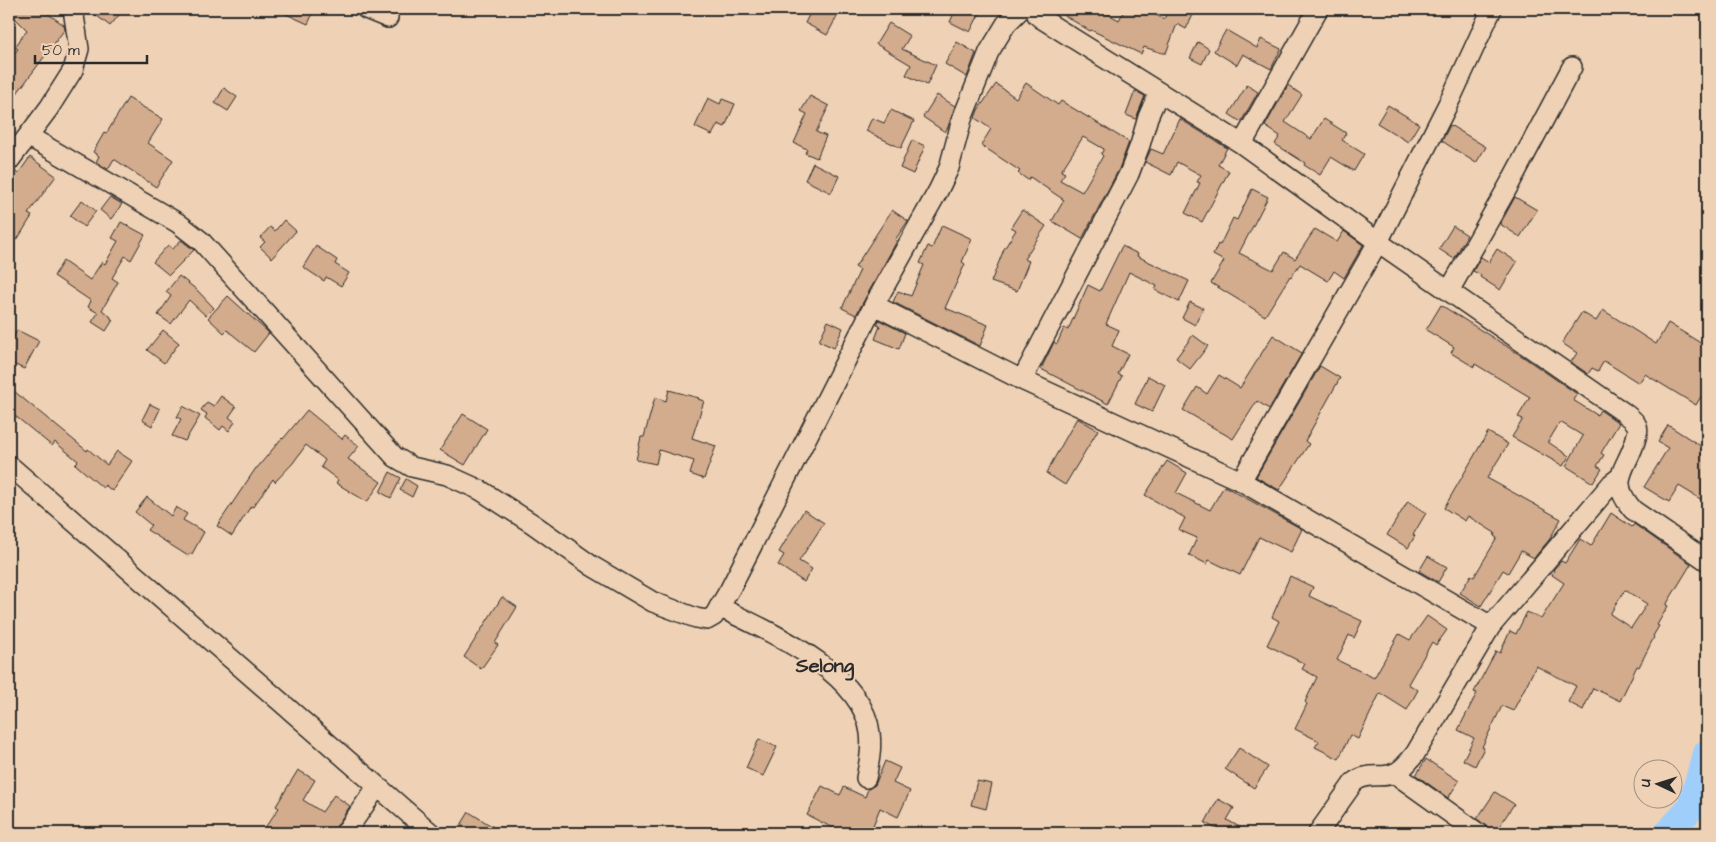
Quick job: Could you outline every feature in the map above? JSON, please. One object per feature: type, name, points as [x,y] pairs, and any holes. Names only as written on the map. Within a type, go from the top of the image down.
[{"type":"street","points":[[9,161],[64,85],[77,60],[79,49],[73,9]]},
{"type":"street","points":[[366,9],[388,18]]},
{"type":"street","points":[[28,136],[178,223],[201,241],[395,457],[412,467],[447,475],[480,490],[533,524],[592,566],[653,602],[696,618],[707,620],[714,616],[719,607],[874,305],[938,191],[948,168],[962,119],[989,52],[1006,24],[1021,9]]},
{"type":"street","points":[[1035,9],[1037,15],[1046,22],[1242,144],[1378,242],[1623,412],[1637,424],[1638,430],[1620,477],[1619,490],[1624,500],[1633,510],[1707,561]]},
{"type":"street","points":[[1242,144],[1318,9]]},
{"type":"street","points":[[1241,481],[1378,242],[1451,98],[1492,9]]},
{"type":"street","points":[[1449,291],[1509,185],[1572,67]]},
{"type":"street","points":[[1022,380],[1131,169],[1148,117],[1159,92]]},
{"type":"street","points":[[874,305],[1022,380],[1241,481],[1491,626]]},
{"type":"street","points":[[9,465],[431,833]]},
{"type":"street","points":[[1318,833],[1354,782],[1361,777],[1399,771],[1415,754],[1491,626],[1620,477]]},
{"type":"street","points":[[719,607],[784,639],[833,673],[854,695],[870,731],[871,753],[866,778]]},
{"type":"street","points":[[1394,773],[1478,833]]},
{"type":"street","points":[[346,833],[377,787]]},
{"type":"building","points":[[9,9],[41,9],[64,25],[65,29],[9,104],[9,60],[18,49],[15,47],[27,30],[9,12]]},
{"type":"building","points":[[88,9],[124,9],[110,26]]},
{"type":"building","points":[[275,9],[315,9],[308,24]]},
{"type":"building","points":[[812,9],[841,9],[827,35],[805,23]]},
{"type":"building","points":[[956,9],[982,9],[970,32],[950,22]]},
{"type":"building","points":[[1054,9],[1099,9],[1119,20],[1125,9],[1134,9],[1146,15],[1148,11],[1164,19],[1169,9],[1196,9],[1186,29],[1177,24],[1166,53],[1144,47],[1141,54],[1090,31]]},
{"type":"building","points":[[889,23],[910,36],[902,49],[936,65],[927,85],[906,75],[911,65],[876,44]]},
{"type":"building","points":[[1226,30],[1257,48],[1261,39],[1281,49],[1271,69],[1243,54],[1237,65],[1214,51]]},
{"type":"building","points":[[957,42],[976,53],[967,77],[945,64]]},
{"type":"building","points":[[1198,42],[1209,49],[1202,64],[1190,58]]},
{"type":"building","points":[[1026,83],[1058,105],[1061,101],[1129,142],[1119,169],[1082,239],[1052,221],[1064,200],[1030,177],[1028,180],[1018,173],[1020,171],[981,145],[991,129],[975,118],[978,110],[996,84],[1016,98]],"holes":[[[1083,137],[1104,149],[1101,154],[1103,156],[1082,192],[1060,180],[1065,173],[1061,171]]]},
{"type":"building","points":[[1247,85],[1258,92],[1241,122],[1229,114]]},
{"type":"building","points":[[1288,85],[1302,95],[1285,122],[1311,139],[1324,119],[1346,133],[1342,140],[1364,154],[1354,171],[1331,157],[1320,175],[1275,144],[1280,136],[1265,126]]},
{"type":"building","points":[[224,88],[237,97],[228,111],[215,103]]},
{"type":"building","points":[[1135,91],[1145,96],[1136,119],[1126,115]]},
{"type":"building","points":[[937,95],[955,106],[945,132],[923,117]]},
{"type":"building","points":[[810,96],[829,106],[816,132],[826,136],[817,158],[805,153],[807,149],[794,143],[807,114],[801,111]]},
{"type":"building","points":[[128,98],[163,119],[148,143],[173,160],[156,187],[114,159],[108,169],[96,162],[99,156],[93,152]]},
{"type":"building","points":[[708,98],[720,104],[722,99],[735,104],[725,127],[718,124],[712,135],[695,127]]},
{"type":"building","points":[[1388,105],[1419,124],[1408,142],[1377,123]]},
{"type":"building","points":[[891,110],[914,121],[901,148],[866,131],[872,118],[884,123]]},
{"type":"building","points":[[1180,119],[1227,148],[1218,165],[1229,171],[1202,222],[1185,213],[1200,183],[1197,182],[1201,175],[1177,162],[1171,175],[1145,162],[1151,149],[1163,154]]},
{"type":"building","points":[[1450,125],[1486,147],[1476,163],[1442,141]]},
{"type":"building","points":[[912,140],[925,146],[913,174],[900,168]]},
{"type":"building","points":[[30,157],[56,176],[28,214],[32,216],[17,240],[9,235],[9,179],[15,171],[18,174]]},
{"type":"building","points":[[813,163],[839,176],[831,193],[805,180]]},
{"type":"building","points":[[1252,189],[1268,197],[1239,253],[1273,270],[1284,252],[1295,259],[1315,229],[1337,242],[1344,231],[1363,245],[1344,278],[1334,271],[1328,281],[1300,264],[1290,276],[1265,316],[1211,283],[1224,261],[1213,255],[1233,218],[1237,220]]},
{"type":"building","points":[[110,197],[122,204],[111,219],[100,210]]},
{"type":"building","points":[[1515,197],[1537,210],[1520,237],[1500,224]]},
{"type":"building","points":[[82,200],[96,211],[84,227],[70,216]]},
{"type":"building","points":[[892,210],[908,221],[895,240],[897,241],[856,315],[842,308],[860,270],[855,267]]},
{"type":"building","points":[[1022,210],[1046,226],[1024,259],[1029,261],[1017,291],[991,282],[1004,249],[1016,230],[1011,227]]},
{"type":"building","points":[[284,220],[296,231],[272,258],[260,247],[265,242],[260,238],[270,227],[275,231]]},
{"type":"building","points":[[121,222],[145,235],[131,260],[125,256],[112,278],[118,282],[102,310],[113,320],[106,331],[92,322],[98,313],[88,307],[91,301],[54,276],[63,261],[90,280],[102,262],[105,264],[118,241],[112,238]]},
{"type":"building","points":[[942,225],[972,239],[962,262],[965,264],[945,308],[988,325],[980,346],[893,302],[898,291],[911,296],[924,265],[920,263],[928,246],[932,248]]},
{"type":"building","points":[[1453,226],[1467,235],[1454,259],[1439,249]]},
{"type":"building","points":[[181,240],[194,250],[169,275],[153,262],[168,245],[173,249]]},
{"type":"building","points":[[316,246],[337,260],[335,264],[349,273],[341,286],[326,277],[324,281],[303,267]]},
{"type":"building","points":[[1122,246],[1138,254],[1137,256],[1189,281],[1179,302],[1155,290],[1157,286],[1129,272],[1106,324],[1119,330],[1112,346],[1128,354],[1118,374],[1122,376],[1108,404],[1041,369],[1054,342],[1057,344],[1064,328],[1068,330],[1088,285],[1100,291]]},
{"type":"building","points":[[1497,249],[1517,262],[1500,290],[1473,271],[1481,257],[1489,262]]},
{"type":"building","points":[[179,276],[197,290],[214,308],[206,316],[189,300],[171,324],[158,315],[171,296],[166,292]]},
{"type":"building","points":[[228,296],[269,333],[254,352],[227,330],[224,333],[208,318]]},
{"type":"building","points":[[1190,302],[1203,308],[1195,325],[1182,318]]},
{"type":"building","points":[[1441,305],[1522,356],[1577,394],[1573,400],[1597,415],[1600,410],[1619,423],[1601,453],[1604,455],[1597,466],[1602,469],[1593,483],[1566,466],[1583,436],[1560,422],[1548,442],[1569,456],[1563,466],[1512,437],[1523,419],[1518,417],[1530,397],[1475,364],[1474,367],[1451,353],[1454,347],[1426,330]]},
{"type":"building","points":[[1603,310],[1656,344],[1668,323],[1707,347],[1707,386],[1696,405],[1645,374],[1639,383],[1604,361],[1598,371],[1592,368],[1588,374],[1571,362],[1577,353],[1562,343],[1582,312],[1596,321]]},
{"type":"building","points":[[879,320],[905,333],[899,349],[875,339],[880,326],[877,325]]},
{"type":"building","points":[[828,321],[843,328],[834,348],[819,341]]},
{"type":"building","points":[[17,330],[39,341],[24,369],[9,362],[9,346]]},
{"type":"building","points":[[163,330],[179,343],[164,363],[147,350]]},
{"type":"building","points":[[1193,335],[1208,346],[1190,369],[1176,358]]},
{"type":"building","points":[[1273,335],[1302,353],[1269,409],[1257,401],[1233,439],[1183,410],[1197,387],[1207,394],[1219,375],[1240,388]]},
{"type":"building","points":[[1320,366],[1340,378],[1305,441],[1309,444],[1279,490],[1256,477]]},
{"type":"building","points":[[1148,376],[1165,385],[1152,412],[1135,404]]},
{"type":"building","points":[[9,387],[87,451],[88,449],[107,465],[117,451],[132,461],[112,491],[105,485],[103,488],[75,464],[78,461],[55,442],[52,446],[9,411]]},
{"type":"building","points":[[669,390],[704,401],[692,438],[716,446],[704,479],[690,474],[694,461],[659,450],[656,464],[636,460],[641,437],[644,437],[655,397],[666,401]]},
{"type":"building","points":[[221,396],[236,407],[229,417],[235,422],[229,431],[223,426],[220,430],[205,418],[207,414],[201,410],[207,402],[214,406]]},
{"type":"building","points":[[150,404],[160,409],[152,426],[142,420]]},
{"type":"building","points":[[183,406],[200,416],[185,441],[172,436],[181,419],[177,417]]},
{"type":"building","points":[[307,410],[342,439],[345,435],[359,446],[348,459],[381,482],[367,502],[336,483],[338,480],[321,467],[325,460],[306,445],[293,463],[275,482],[273,479],[253,507],[251,506],[232,536],[217,526],[256,468]]},
{"type":"building","points":[[463,414],[487,429],[465,465],[440,450]]},
{"type":"building","points":[[1077,418],[1098,430],[1065,485],[1046,473]]},
{"type":"building","points":[[1668,425],[1707,450],[1707,503],[1679,486],[1669,502],[1644,487],[1668,448],[1658,442]]},
{"type":"building","points":[[1488,432],[1508,444],[1487,478],[1561,519],[1549,540],[1534,558],[1521,551],[1508,573],[1503,570],[1481,606],[1460,593],[1471,575],[1474,577],[1497,538],[1494,536],[1495,533],[1468,516],[1465,521],[1444,508]]},
{"type":"building","points":[[1167,461],[1187,473],[1176,493],[1210,510],[1224,486],[1302,529],[1291,552],[1259,537],[1240,575],[1209,560],[1207,564],[1189,555],[1197,538],[1179,530],[1185,518],[1145,495]]},
{"type":"building","points":[[390,472],[401,478],[391,498],[380,492]]},
{"type":"building","points":[[406,479],[417,486],[412,497],[400,490]]},
{"type":"building","points":[[147,497],[171,516],[176,507],[187,514],[183,520],[204,532],[192,554],[190,553],[188,556],[147,530],[151,525],[135,512]]},
{"type":"building","points":[[1408,501],[1426,513],[1408,548],[1387,535]]},
{"type":"building","points":[[804,510],[824,523],[799,561],[812,569],[804,582],[778,565],[784,555],[779,552]]},
{"type":"building","points":[[1611,513],[1632,527],[1634,524],[1691,564],[1666,605],[1668,606],[1657,625],[1659,626],[1654,637],[1620,701],[1593,688],[1583,710],[1568,702],[1576,686],[1536,666],[1513,711],[1502,706],[1475,766],[1463,760],[1474,738],[1458,730],[1477,693],[1474,692],[1496,651],[1500,653],[1510,631],[1516,634],[1527,612],[1541,619],[1564,583],[1552,575],[1553,570],[1561,561],[1565,563],[1580,539],[1591,546]],"holes":[[[1625,590],[1647,604],[1631,628],[1610,614]]]},
{"type":"building","points":[[1428,556],[1447,567],[1438,582],[1419,571]]},
{"type":"building","points":[[1290,576],[1313,587],[1309,596],[1362,621],[1354,638],[1349,635],[1337,660],[1374,678],[1399,634],[1410,640],[1427,616],[1447,630],[1436,645],[1432,642],[1408,684],[1418,690],[1407,710],[1380,693],[1358,739],[1350,735],[1339,759],[1315,747],[1319,741],[1295,729],[1317,677],[1302,669],[1305,664],[1267,645],[1279,621],[1272,617]]},
{"type":"building","points":[[502,597],[517,607],[495,643],[498,645],[481,669],[464,657]]},
{"type":"building","points":[[759,739],[777,747],[763,776],[746,768]]},
{"type":"building","points":[[1239,748],[1268,767],[1254,788],[1225,769]]},
{"type":"building","points":[[1426,759],[1459,781],[1448,798],[1416,775]]},
{"type":"building","points":[[885,761],[900,768],[893,783],[910,791],[898,817],[880,808],[870,833],[843,833],[807,815],[822,786],[840,795],[844,787],[865,797],[868,789],[875,785]]},
{"type":"building","points":[[298,770],[315,780],[303,800],[322,812],[334,795],[350,806],[334,833],[261,833],[279,808],[276,806]]},
{"type":"building","points":[[977,781],[992,784],[986,809],[971,805]]},
{"type":"building","points":[[1495,792],[1514,804],[1495,833],[1477,819]]},
{"type":"building","points":[[1218,799],[1234,808],[1227,820],[1250,833],[1224,833],[1205,823]]},
{"type":"building","points":[[469,812],[503,833],[474,833],[461,825]]},
{"type":"waterway","points":[[1668,833],[1690,809],[1707,753]]},
{"type":"district","name":"Selong","points":[[825,666]]}]
